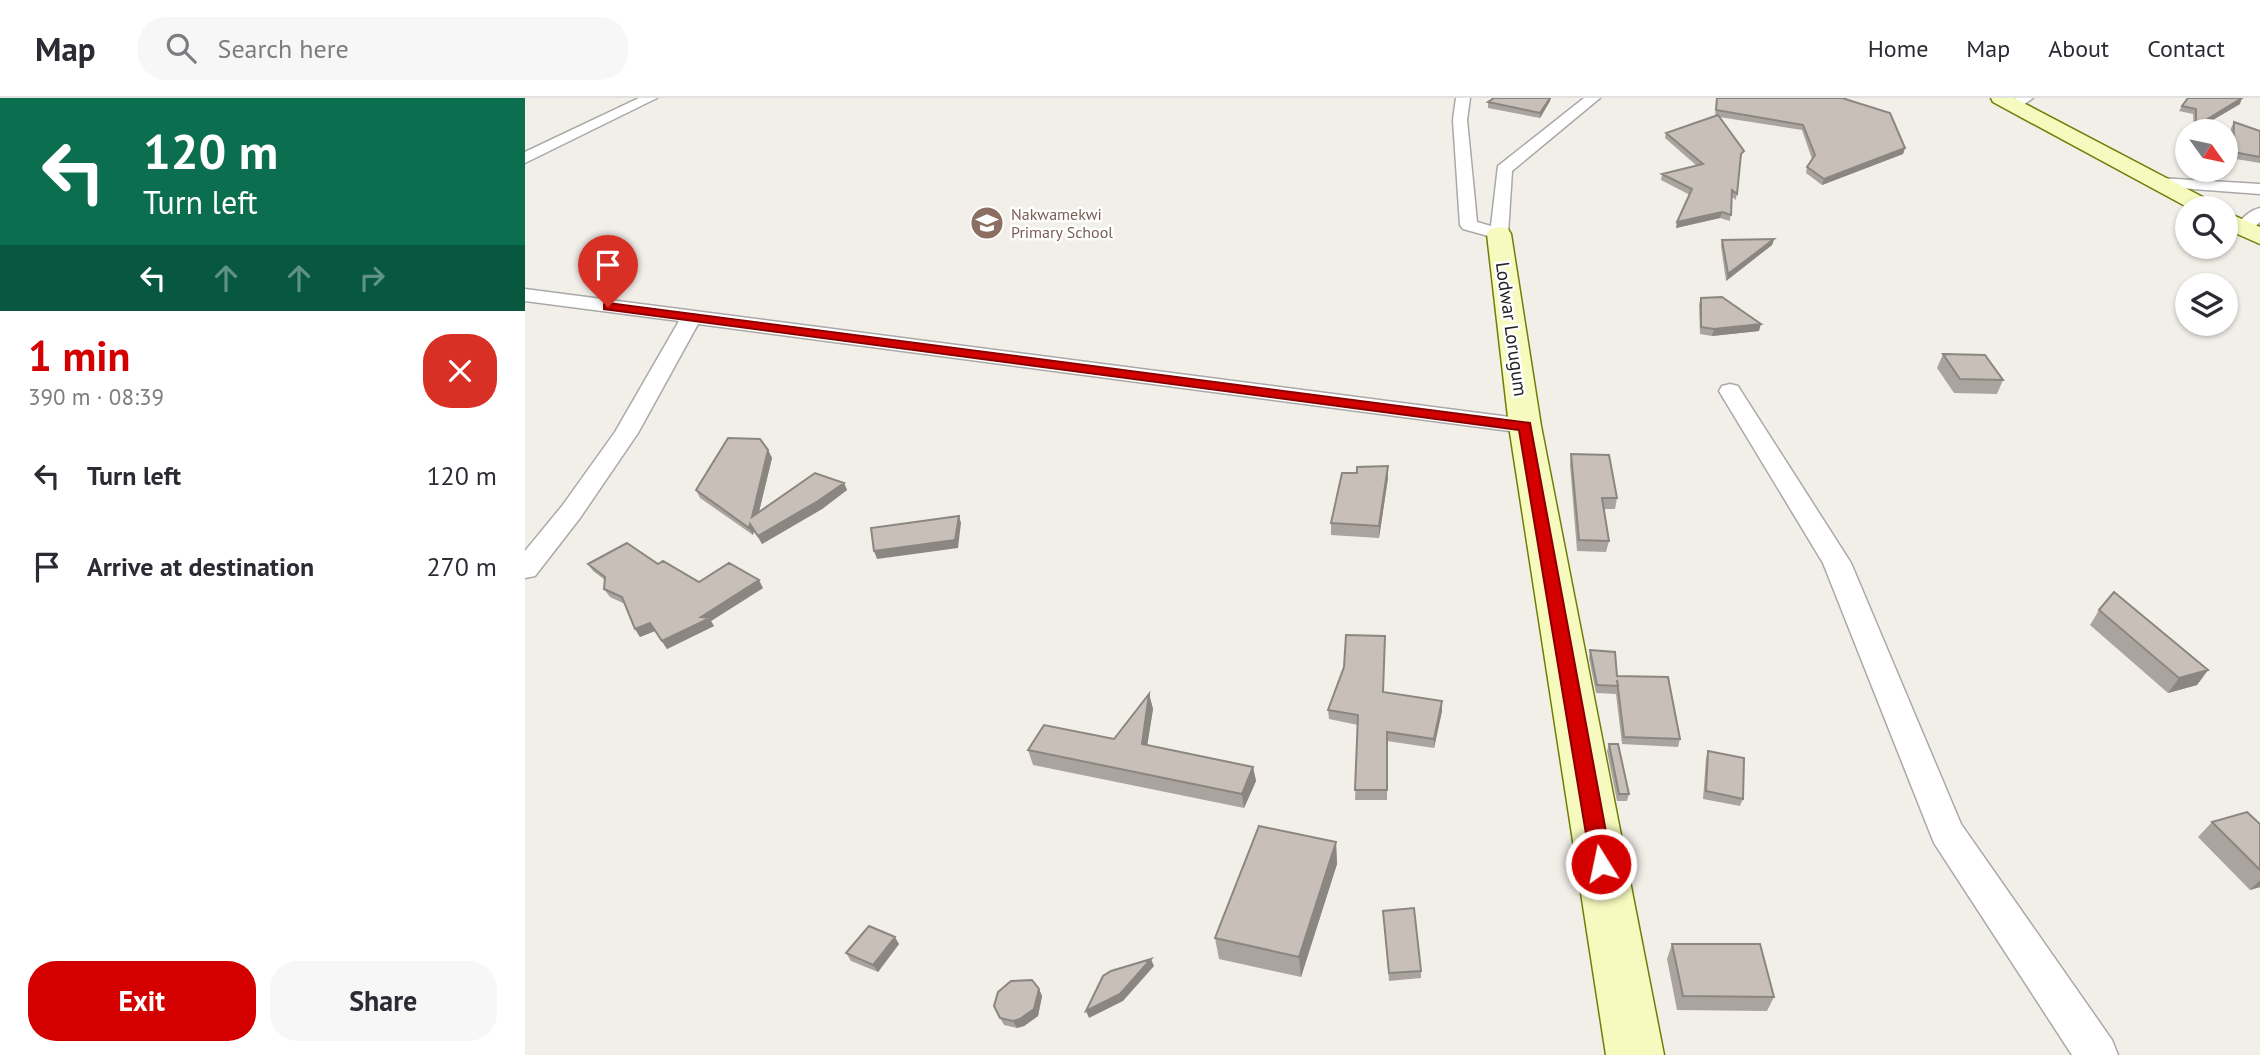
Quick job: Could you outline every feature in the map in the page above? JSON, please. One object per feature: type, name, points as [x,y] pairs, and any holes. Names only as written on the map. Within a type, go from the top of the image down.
[{"type":"street","points":[[525,158],[650,98]]},
{"type":"street","points":[[1463,98],[1459,120],[1469,225],[1499,234]]},
{"type":"street","name":"Lodwar Lorugum","points":[[1593,98],[1504,169],[1499,234],[1525,426],[1635,1055]]},
{"type":"street","points":[[2013,101],[2183,196]]},
{"type":"street","points":[[2159,183],[2260,189]]},
{"type":"street","points":[[525,295],[1525,426]]},
{"type":"street","points":[[525,569],[571,512],[625,433],[691,318]]},
{"type":"street","points":[[1730,391],[1837,563],[1947,832],[2097,1055]]},
{"type":"building","points":[[1494,98],[1550,98],[1540,113],[1488,102]]},
{"type":"building","points":[[1717,98],[1842,98],[1890,113],[1905,148],[1824,179],[1807,167],[1815,155],[1803,125],[1716,110]]},
{"type":"building","points":[[2188,98],[2242,98],[2208,119],[2196,119],[2196,109],[2182,106]]},
{"type":"building","points":[[1718,115],[1744,151],[1741,154],[1737,194],[1732,190],[1731,215],[1722,212],[1677,222],[1692,189],[1662,174],[1703,164],[1666,133]]},
{"type":"building","points":[[2238,123],[2260,131],[2260,157],[2238,153]]},
{"type":"building","points":[[1774,239],[1728,274],[1722,240]]},
{"type":"building","points":[[1722,297],[1761,324],[1714,329],[1701,327],[1701,298]]},
{"type":"building","points":[[1943,354],[1985,355],[2003,380],[1960,379]]},
{"type":"building","points":[[728,438],[760,439],[768,450],[752,517],[815,473],[844,483],[758,536],[750,524],[749,528],[696,490]]},
{"type":"building","points":[[1571,454],[1609,455],[1617,498],[1602,498],[1609,541],[1579,540]]},
{"type":"building","points":[[1388,466],[1379,526],[1331,523],[1342,473],[1357,473],[1357,467]]},
{"type":"building","points":[[959,516],[955,540],[874,551],[871,528]]},
{"type":"building","points":[[627,543],[658,564],[663,561],[699,582],[729,563],[759,580],[701,617],[710,618],[662,641],[650,623],[635,629],[622,597],[604,589],[605,577],[588,564]]},
{"type":"building","points":[[2114,592],[2208,670],[2179,678],[2099,610]]},
{"type":"building","points":[[1346,635],[1385,636],[1383,692],[1442,701],[1434,739],[1387,732],[1387,790],[1355,790],[1358,715],[1328,710],[1344,667]]},
{"type":"building","points":[[1590,650],[1615,652],[1617,676],[1668,677],[1680,739],[1624,737],[1618,686],[1597,685]]},
{"type":"building","points":[[1149,694],[1142,744],[1253,767],[1242,794],[1028,750],[1044,725],[1114,739]]},
{"type":"building","points":[[1609,744],[1618,744],[1629,794],[1619,794]]},
{"type":"building","points":[[1708,751],[1744,758],[1743,799],[1706,791]]},
{"type":"building","points":[[2247,812],[2260,824],[2260,870],[2212,822]]},
{"type":"building","points":[[1259,826],[1336,842],[1299,957],[1215,938]]},
{"type":"building","points":[[1414,908],[1421,971],[1389,973],[1383,911]]},
{"type":"building","points":[[869,926],[895,937],[873,965],[846,953]]},
{"type":"building","points":[[1672,944],[1760,944],[1774,997],[1683,996]]},
{"type":"building","points":[[1151,959],[1120,994],[1086,1011],[1103,976]]},
{"type":"building","points":[[1032,980],[1039,989],[1034,1009],[1013,1021],[1000,1018],[994,1006],[998,992],[1011,981]]},
{"type":"place","name":"Nakwamekwi Primary School","points":[[987,223]]},
{"type":"route","points":[[608,307],[1525,426],[1601,864]]}]
